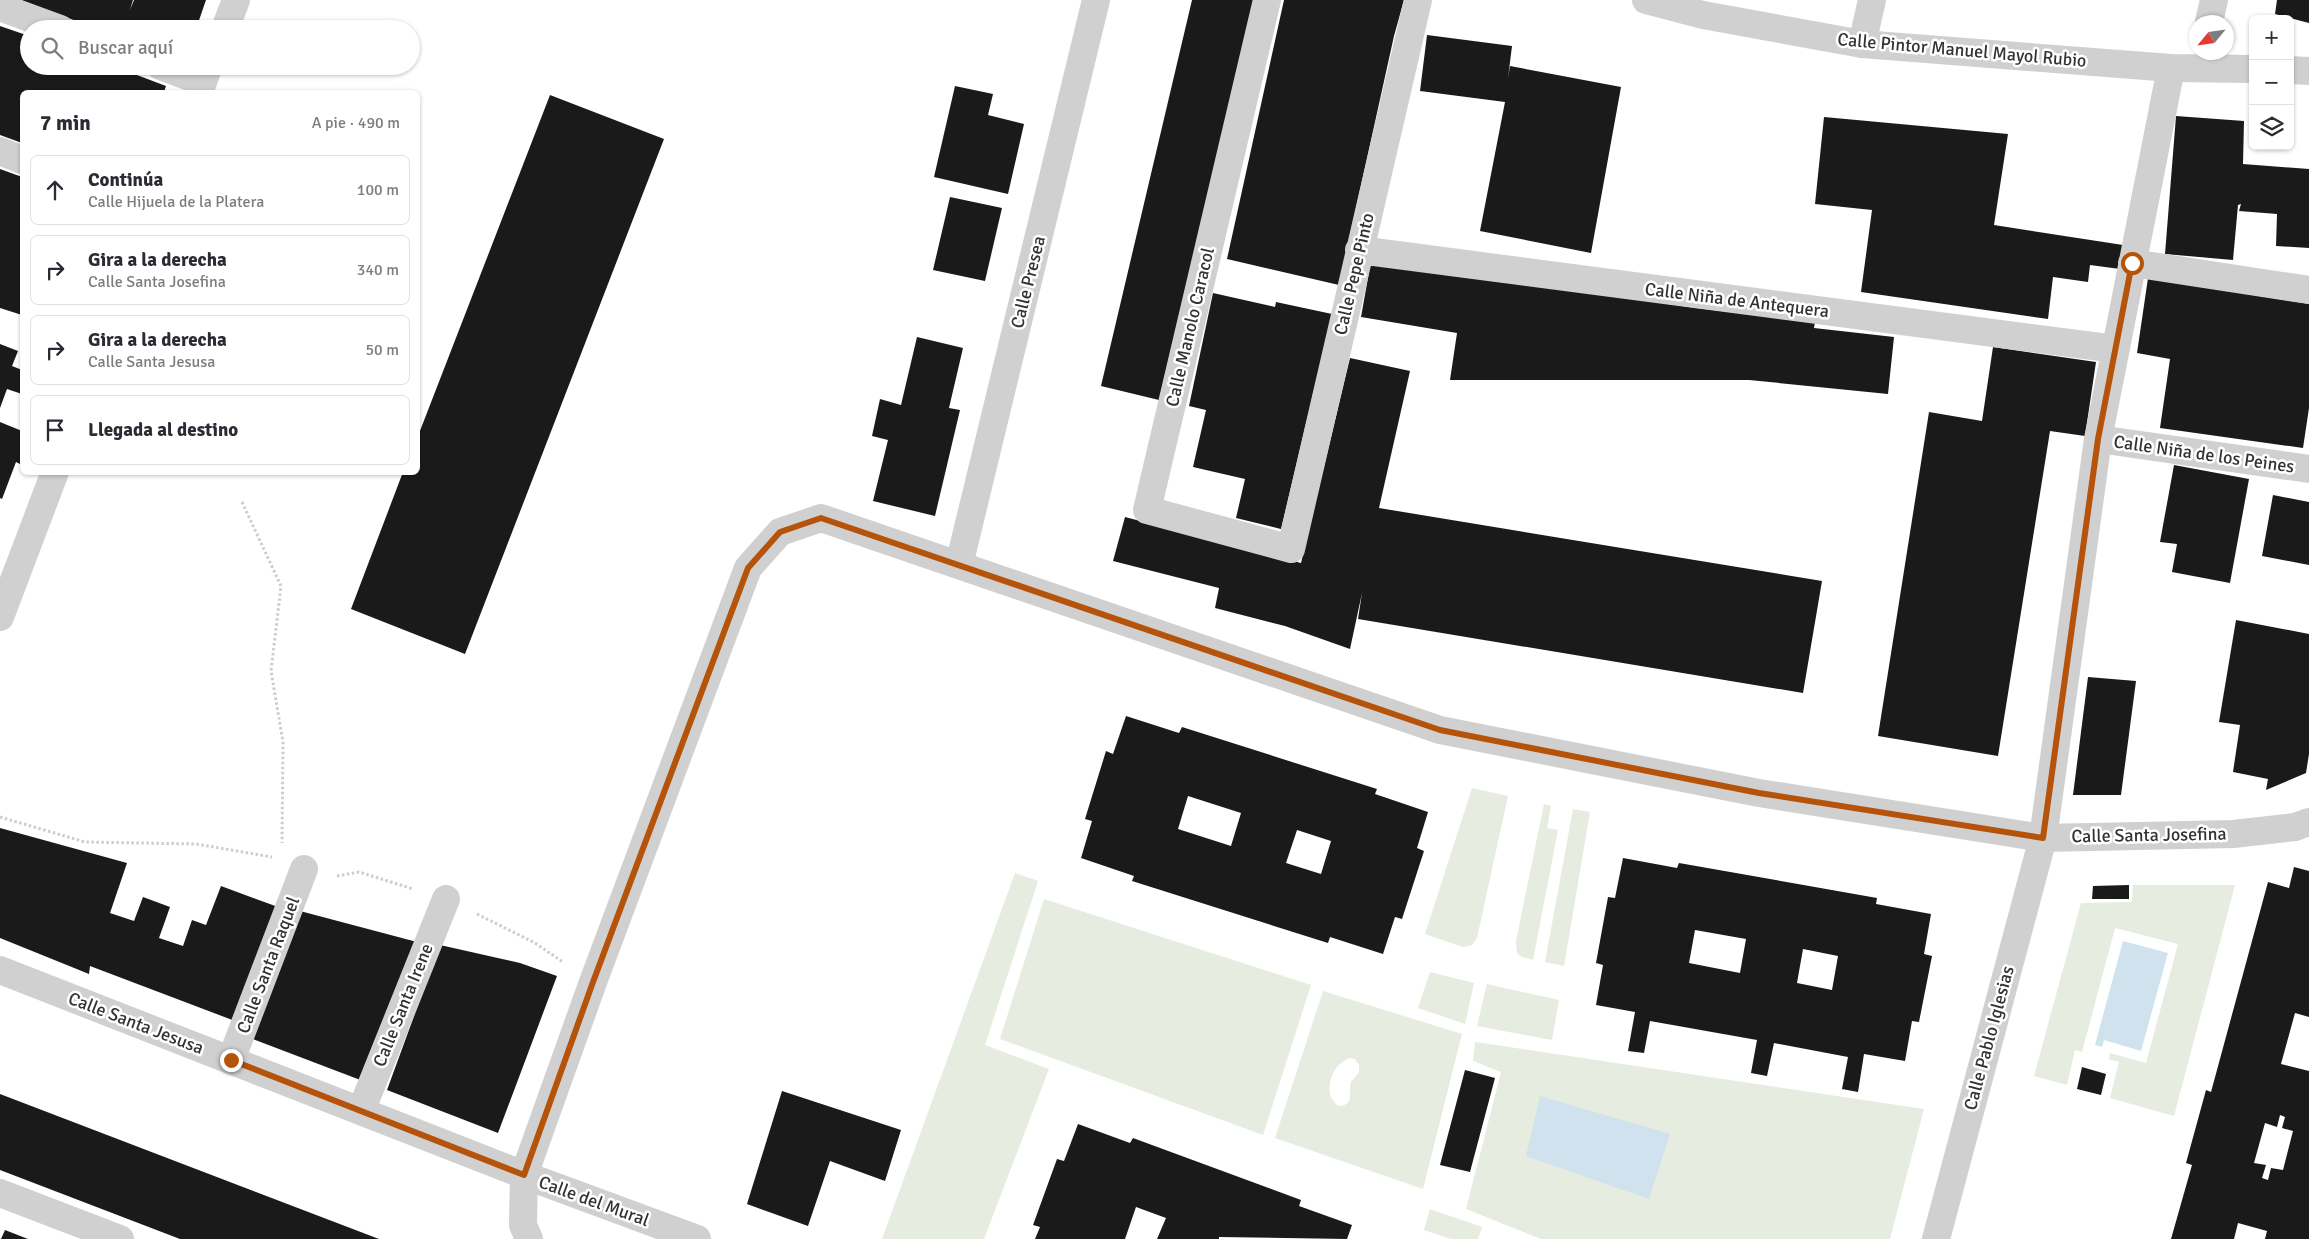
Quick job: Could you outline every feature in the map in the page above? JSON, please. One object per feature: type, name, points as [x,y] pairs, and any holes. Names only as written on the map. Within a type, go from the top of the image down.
[{"type":"street","points":[[228,20],[236,0]]},
{"type":"street","name":"Calle Presea","points":[[959,565],[1096,0]]},
{"type":"street","name":"Calle Manolo Caracol","points":[[1267,0],[1147,510],[1291,549]]},
{"type":"street","name":"Calle Pepe Pinto","points":[[1291,549],[1418,0]]},
{"type":"street","name":"Calle Pintor Manuel Mayol Rubio","points":[[1646,0],[1703,15],[1862,44],[2190,63],[2249,70]]},
{"type":"street","points":[[1862,44],[1872,0]]},
{"type":"street","points":[[2211,15],[2214,0]]},
{"type":"street","points":[[0,6],[37,20]]},
{"type":"street","name":"Calle Pablo Iglesias","points":[[1936,1239],[2043,838],[2098,439],[2132,263],[2190,63]]},
{"type":"street","points":[[2294,70],[2309,71]]},
{"type":"street","points":[[188,75],[203,80]]},
{"type":"street","points":[[0,151],[20,159]]},
{"type":"street","name":"Calle Niña de Antequera","points":[[1359,250],[2116,349]]},
{"type":"street","points":[[2132,263],[2309,290]]},
{"type":"street","name":"Calle Niña de los Peines","points":[[2098,439],[2309,469]]},
{"type":"street","points":[[0,617],[54,475]]},
{"type":"street","name":"Calle Santa Josefina","points":[[524,1175],[600,964],[748,568],[780,532],[821,518],[1440,730],[1759,793],[2043,838],[2233,834],[2295,827],[2309,822]]},
{"type":"street","name":"Calle Santa Raquel","points":[[231,1060],[304,869]]},
{"type":"street","name":"Calle Santa Irene","points":[[361,1111],[446,899]]},
{"type":"street","name":"Calle Santa Jesusa","points":[[0,970],[524,1175]]},
{"type":"street","name":"Calle del Mural","points":[[529,1239],[523,1225],[524,1175],[697,1239]]},
{"type":"street","points":[[0,1192],[120,1239]]},
{"type":"path","points":[[242,502],[281,586],[272,671],[283,742],[282,849]]},
{"type":"shaded area","points":[[1472,788],[1508,796],[1477,938],[1472,945],[1463,947],[1425,934]]},
{"type":"shaded area","points":[[1544,804],[1551,806],[1547,828],[1558,830],[1533,960],[1522,957],[1517,953],[1516,941]]},
{"type":"shaded area","points":[[1573,809],[1590,812],[1564,966],[1545,962]]},
{"type":"shaded area","points":[[1015,873],[1038,881],[985,1045],[1049,1069],[984,1239],[882,1239]]},
{"type":"shaded area","points":[[2133,885],[2235,885],[2174,1116],[2110,1098],[2119,1062],[2109,1059],[2110,1053],[2146,1063],[2178,944],[2115,928],[2082,1052],[2075,1050],[2067,1085],[2034,1076],[2081,903],[2132,902]]},
{"type":"shaded area","points":[[1044,899],[1311,985],[1263,1135],[1000,1039]]},
{"type":"shaded area","points":[[1430,972],[1474,983],[1465,1024],[1418,1008]]},
{"type":"shaded area","points":[[1487,984],[1559,1000],[1552,1040],[1477,1026]]},
{"type":"shaded area","points":[[1323,991],[1462,1034],[1423,1189],[1275,1138]],"holes":[[[1349,1058],[1355,1059],[1359,1065],[1359,1072],[1351,1082],[1349,1101],[1347,1104],[1338,1106],[1331,1098],[1332,1074],[1344,1061]]]},
{"type":"shaded area","points":[[1475,1042],[1924,1109],[1890,1239],[1541,1239],[1466,1209],[1501,1072],[1473,1061]]},
{"type":"shaded area","points":[[1430,1209],[1482,1227],[1478,1239],[1451,1239],[1424,1230]]},
{"type":"water","points":[[2123,941],[2168,953],[2141,1051],[2104,1040],[2102,1047],[2095,1045]]},
{"type":"water","points":[[1540,1096],[1670,1134],[1649,1199],[1526,1156]]},
{"type":"building","points":[[21,0],[133,0],[130,10],[134,0],[206,0],[199,20],[73,20]]},
{"type":"building","points":[[1192,0],[1254,0],[1159,400],[1101,386]]},
{"type":"building","points":[[1284,0],[1404,0],[1394,36],[1339,285],[1227,259]]},
{"type":"building","points":[[2277,0],[2309,0],[2309,23],[2294,19],[2294,15],[2275,14]]},
{"type":"building","points":[[0,26],[20,33],[20,75],[137,75],[166,86],[165,90],[20,90],[20,142],[0,135]]},
{"type":"building","points":[[1427,35],[1512,46],[1508,78],[1510,66],[1621,87],[1591,253],[1480,231],[1505,102],[1420,91]]},
{"type":"building","points":[[955,86],[993,94],[988,115],[1024,124],[1008,194],[934,177]]},
{"type":"building","points":[[550,95],[664,139],[465,654],[351,609],[402,475],[420,475],[420,431]]},
{"type":"building","points":[[2176,116],[2244,121],[2243,164],[2309,169],[2309,248],[2276,246],[2277,214],[2239,211],[2241,204],[2238,205],[2233,260],[2165,254]]},
{"type":"building","points":[[1824,117],[2008,134],[1994,225],[2123,245],[2120,269],[2090,265],[2088,282],[2053,277],[2048,319],[1861,292],[1872,210],[1815,204]]},
{"type":"building","points":[[0,169],[20,176],[20,314],[0,308]]},
{"type":"building","points":[[950,197],[1002,208],[985,281],[933,270]]},
{"type":"building","points":[[1371,261],[1696,308],[1815,322],[1814,328],[1894,337],[1888,394],[1749,380],[1450,380],[1457,333],[1361,317]]},
{"type":"building","points":[[2148,278],[2309,304],[2309,408],[2303,448],[2160,428],[2170,359],[2137,353]]},
{"type":"building","points":[[1213,293],[1275,307],[1276,302],[1332,314],[1281,529],[1236,518],[1245,479],[1193,467],[1206,410],[1189,406]]},
{"type":"building","points":[[917,337],[963,348],[949,408],[960,410],[935,516],[873,501],[888,440],[872,436],[880,399],[901,405]]},
{"type":"building","points":[[0,344],[18,351],[12,366],[20,369],[20,393],[7,389],[0,408]]},
{"type":"building","points":[[1993,347],[2096,362],[2085,436],[2050,431],[1998,756],[1878,736],[1929,412],[1982,421]]},
{"type":"building","points":[[1350,358],[1410,371],[1379,508],[1822,581],[1803,693],[1358,619],[1362,593],[1350,649],[1285,626],[1215,608],[1219,588],[1113,561],[1125,517],[1301,563]]},
{"type":"building","points":[[0,422],[20,430],[20,464],[16,462],[2,499],[0,498]]},
{"type":"building","points":[[2174,465],[2249,479],[2230,583],[2172,572],[2177,544],[2160,542]]},
{"type":"building","points":[[2273,495],[2309,502],[2309,565],[2262,556]]},
{"type":"building","points":[[2236,620],[2309,634],[2309,754],[2306,773],[2266,790],[2268,779],[2233,772],[2240,725],[2219,722]]},
{"type":"building","points":[[2088,677],[2136,681],[2121,795],[2073,795]]},
{"type":"building","points":[[1126,716],[1179,733],[1182,727],[1377,789],[1375,794],[1428,812],[1417,848],[1424,851],[1402,919],[1395,917],[1383,954],[1330,937],[1328,943],[1132,881],[1134,876],[1081,858],[1092,821],[1085,819],[1106,751],[1113,754]],"holes":[[[1188,796],[1241,813],[1231,846],[1178,829]],[[1297,830],[1331,841],[1321,874],[1286,863]]]},
{"type":"building","points":[[0,828],[127,863],[110,913],[134,921],[143,897],[170,907],[159,938],[183,946],[192,920],[206,925],[221,886],[278,907],[235,1021],[90,966],[89,974],[0,938]]},
{"type":"building","points":[[1623,858],[1677,868],[1679,863],[1877,898],[1876,904],[1931,914],[1924,954],[1932,956],[1919,1022],[1912,1021],[1905,1061],[1864,1054],[1858,1092],[1842,1089],[1848,1057],[1774,1043],[1767,1076],[1751,1073],[1757,1040],[1650,1021],[1644,1053],[1628,1051],[1635,1012],[1596,1005],[1603,965],[1596,963],[1608,897],[1615,898]],"holes":[[[1695,930],[1746,939],[1740,973],[1689,963]],[[1803,949],[1838,956],[1832,990],[1797,983]]]},
{"type":"building","points":[[2294,867],[2309,871],[2309,1017],[2295,1013],[2281,1064],[2309,1071],[2309,1239],[2265,1239],[2267,1231],[2238,1223],[2234,1239],[2171,1239],[2192,1165],[2186,1163],[2206,1090],[2211,1092],[2268,882],[2289,888]],"holes":[[[2280,1115],[2285,1117],[2282,1128],[2293,1131],[2283,1170],[2271,1168],[2268,1180],[2262,1178],[2266,1165],[2254,1163],[2265,1123],[2277,1127]]]},
{"type":"building","points":[[2129,885],[2129,899],[2092,899],[2093,886]]},
{"type":"building","points":[[300,911],[417,942],[363,1081],[253,1039]]},
{"type":"building","points":[[440,945],[520,963],[557,976],[498,1133],[387,1090]]},
{"type":"building","points":[[2082,1067],[2106,1074],[2101,1095],[2077,1089]]},
{"type":"building","points":[[1465,1070],[1495,1078],[1470,1172],[1440,1165]]},
{"type":"building","points":[[782,1091],[901,1130],[885,1181],[830,1161],[808,1226],[747,1204]]},
{"type":"building","points":[[0,1094],[379,1239],[180,1239],[0,1170]]},
{"type":"building","points":[[1078,1124],[1130,1143],[1133,1138],[1301,1200],[1299,1206],[1352,1225],[1347,1239],[1219,1237],[1219,1239],[1157,1239],[1166,1218],[1136,1207],[1125,1239],[1035,1239],[1040,1227],[1033,1225],[1057,1159],[1064,1161]]},
{"type":"building","points":[[5,1230],[28,1239],[1,1239]]},
{"type":"route","points":[[231,1060],[524,1175],[593,982],[748,568],[780,532],[821,518],[1440,730],[1759,793],[2043,838],[2098,439],[2132,263]]}]
